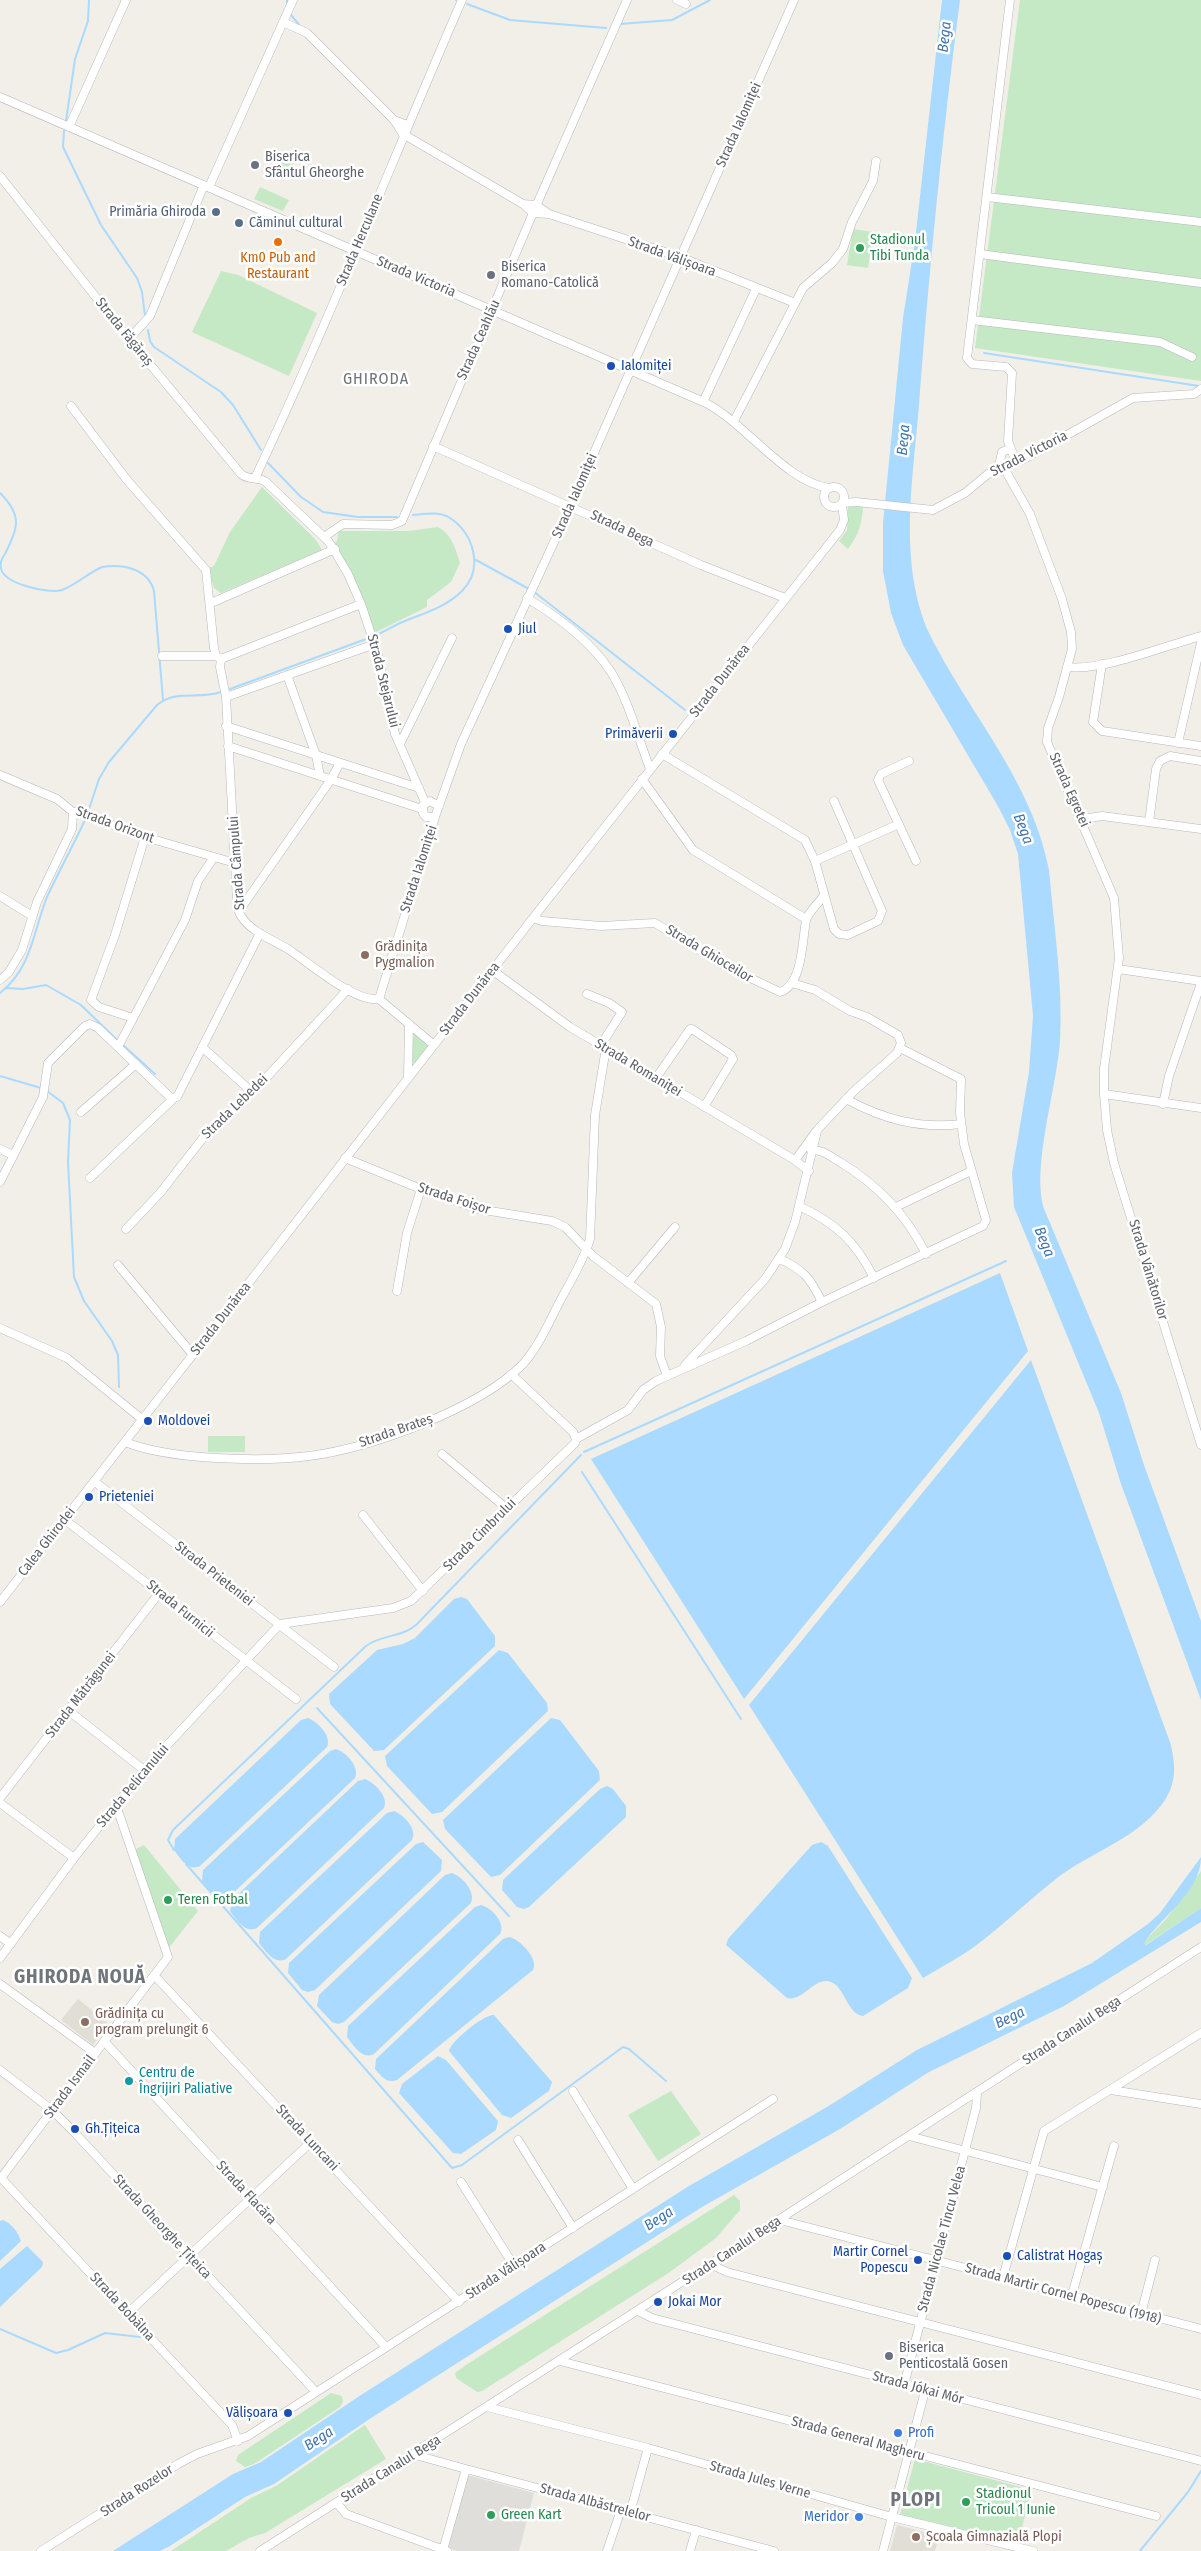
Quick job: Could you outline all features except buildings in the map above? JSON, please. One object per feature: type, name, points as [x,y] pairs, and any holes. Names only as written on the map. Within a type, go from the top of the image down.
[{"type":"street","points":[[69,127],[126,0]]},
{"type":"street","points":[[129,339],[150,316],[207,186],[293,0]]},
{"type":"street","name":"Strada Herculane","points":[[255,478],[356,251],[405,130],[462,0]]},
{"type":"street","name":"Strada Ceahlău","points":[[324,537],[342,524],[400,524],[627,0]]},
{"type":"street","points":[[677,0],[686,4]]},
{"type":"street","name":"Strada Ialomiței","points":[[379,999],[435,817],[461,744],[571,505],[794,0]]},
{"type":"street","points":[[1010,0],[967,358],[972,364],[1006,367],[1012,373],[1009,449],[1016,462]]},
{"type":"street","points":[[283,22],[306,34],[405,130],[523,204],[535,209]]},
{"type":"street","name":"Strada Victoria","points":[[0,97],[703,402],[734,421],[794,474],[816,486],[840,488],[841,503]]},
{"type":"street","points":[[734,421],[795,303],[809,281],[840,255],[852,222],[873,181],[876,161]]},
{"type":"street","name":"Strada Făgăraș","points":[[0,176],[129,339],[241,474],[247,478],[255,478]]},
{"type":"street","points":[[987,197],[1201,222]]},
{"type":"street","name":"Strada Vălișoara","points":[[535,209],[680,258],[795,303]]},
{"type":"street","points":[[980,254],[1201,284]]},
{"type":"street","points":[[703,402],[756,289]]},
{"type":"street","points":[[972,320],[1160,342],[1192,357]]},
{"type":"street","name":"Strada Victoria","points":[[816,486],[826,503],[856,502],[926,511],[943,506],[965,493],[988,474],[1016,462],[1135,397],[1194,394],[1201,389]]},
{"type":"street","name":"Strada Câmpului","points":[[71,406],[127,480],[203,565],[208,580],[226,697],[226,726],[239,911],[246,922],[260,934],[348,989],[370,999],[379,999],[434,1046]]},
{"type":"street","name":"Strada Bega","points":[[433,446],[571,505],[701,565],[785,598]]},
{"type":"street","points":[[1003,468],[1000,461],[1001,455],[1009,449]]},
{"type":"street","name":"Strada Egretei","points":[[1003,468],[1030,514],[1069,620],[1072,640],[1067,667],[1047,736],[1114,898],[1119,941],[1118,969],[1104,1069],[1104,1094]]},
{"type":"street","name":"Strada Stejarului","points":[[255,478],[266,482],[335,549],[361,604],[374,640],[391,718],[419,788],[423,806]]},
{"type":"street","points":[[824,497],[829,488]]},
{"type":"street","name":"Strada Dunărea","points":[[95,1482],[492,970],[840,530],[844,518],[841,503]]},
{"type":"street","points":[[211,603],[335,549]]},
{"type":"street","points":[[530,593],[569,627],[610,671],[650,770]]},
{"type":"street","points":[[162,656],[219,658],[361,604]]},
{"type":"street","points":[[1067,667],[1082,669],[1201,636]]},
{"type":"street","points":[[400,744],[452,638]]},
{"type":"street","points":[[226,697],[374,640]]},
{"type":"street","points":[[1178,743],[1198,672],[1201,643]]},
{"type":"street","points":[[1102,664],[1093,722],[1095,726],[1102,731],[1201,746]]},
{"type":"street","points":[[287,675],[316,755],[320,776]]},
{"type":"street","points":[[226,726],[419,788]]},
{"type":"street","points":[[228,746],[320,776],[423,806],[435,802],[439,806]]},
{"type":"street","points":[[662,754],[802,838],[808,844],[815,861],[834,929],[839,934],[848,935],[872,925],[881,916],[882,911],[834,801]]},
{"type":"street","points":[[1149,822],[1156,770],[1160,761],[1170,756],[1201,761]]},
{"type":"street","points":[[909,761],[878,777],[916,861]]},
{"type":"street","points":[[239,911],[331,779],[340,763]]},
{"type":"street","name":"Strada Orizont","points":[[0,775],[57,799],[73,812],[80,812],[145,838],[235,863]]},
{"type":"street","points":[[642,779],[693,850],[806,919]]},
{"type":"street","points":[[423,806],[426,817],[435,817]]},
{"type":"street","points":[[0,980],[9,972],[17,960],[46,880],[72,829],[73,812]]},
{"type":"street","points":[[1082,819],[1102,816],[1201,829]]},
{"type":"street","points":[[815,861],[900,824]]},
{"type":"street","points":[[133,1018],[99,1007],[91,1000],[115,935],[145,838]]},
{"type":"street","points":[[118,1047],[185,920],[198,881],[214,858]]},
{"type":"street","points":[[801,1153],[817,1130],[846,1099],[900,1048],[901,1043],[898,1035],[859,1013],[850,1011],[816,990],[792,983],[801,957],[806,919],[823,892]]},
{"type":"street","points":[[0,896],[32,916]]},
{"type":"street","name":"Strada Ghioceilor","points":[[533,918],[542,921],[601,926],[655,923],[714,960],[777,992],[785,991],[792,983]]},
{"type":"street","points":[[90,1178],[172,1099],[178,1096],[260,934]]},
{"type":"street","points":[[1118,969],[1201,982],[1169,1076],[1163,1104]]},
{"type":"street","name":"Strada Romaniței","points":[[492,970],[570,1027],[809,1171]]},
{"type":"street","name":"Strada Lebedei","points":[[126,1228],[160,1193],[203,1138],[252,1092],[348,989]]},
{"type":"street","points":[[587,994],[610,1003],[622,1012],[603,1046]]},
{"type":"street","points":[[0,1182],[43,1097],[48,1063],[82,1027],[90,1024],[95,1026],[172,1099]]},
{"type":"street","points":[[408,1078],[409,1024]]},
{"type":"street","points":[[656,1078],[690,1029],[692,1029],[731,1055],[733,1059],[704,1107]]},
{"type":"street","name":"Strada Brateș","points":[[125,1442],[155,1450],[189,1455],[262,1458],[310,1456],[369,1441],[427,1422],[463,1405],[511,1374],[526,1360],[538,1342],[587,1250],[591,1235],[595,1115],[603,1046]]},
{"type":"street","points":[[202,1047],[252,1092]]},
{"type":"street","points":[[682,1368],[746,1340],[822,1302],[980,1229],[986,1224],[971,1171],[961,1124],[961,1079],[900,1048]]},
{"type":"street","points":[[81,1112],[136,1064]]},
{"type":"street","points":[[1104,1094],[1201,1108]]},
{"type":"street","name":"Strada Vânătorilor","points":[[1104,1094],[1113,1157],[1201,1444]]},
{"type":"street","points":[[846,1099],[871,1113],[893,1121],[942,1126],[961,1124]]},
{"type":"street","points":[[682,1368],[765,1279],[780,1259],[785,1250],[799,1206],[814,1150],[817,1130]]},
{"type":"street","points":[[0,1149],[13,1155]]},
{"type":"street","points":[[791,1159],[801,1153],[814,1150],[822,1151],[860,1174],[896,1207],[910,1226],[926,1254]]},
{"type":"street","name":"Strada Foișor","points":[[345,1158],[421,1190],[478,1209],[556,1222],[568,1229],[587,1250],[656,1304],[661,1327],[660,1356],[667,1376]]},
{"type":"street","points":[[896,1207],[971,1171]]},
{"type":"street","points":[[396,1291],[407,1233],[421,1190]]},
{"type":"street","points":[[799,1206],[820,1215],[851,1241],[874,1278]]},
{"type":"street","points":[[628,1283],[675,1227]]},
{"type":"street","points":[[780,1259],[800,1268],[811,1280],[822,1302]]},
{"type":"street","points":[[118,1265],[193,1355]]},
{"type":"street","points":[[0,1328],[67,1358],[143,1420]]},
{"type":"street","name":"Strada Cimbrului","points":[[280,1624],[393,1608],[411,1601],[575,1443],[576,1439],[628,1410],[643,1390],[682,1368]]},
{"type":"street","points":[[511,1374],[571,1430],[576,1439]]},
{"type":"street","points":[[442,1454],[506,1508]]},
{"type":"street","name":"Calea Ghirodei","points":[[0,1602],[95,1482]]},
{"type":"street","name":"Strada Prieteniei","points":[[95,1482],[334,1667]]},
{"type":"street","points":[[363,1516],[423,1591]]},
{"type":"street","name":"Strada Furnicii","points":[[64,1519],[296,1699]]},
{"type":"street","name":"Strada Mătrăgunei","points":[[0,1798],[160,1592]]},
{"type":"street","name":"Strada Pelicanului","points":[[0,1958],[74,1858],[144,1770],[280,1624]]},
{"type":"street","points":[[69,1711],[144,1770]]},
{"type":"street","points":[[0,1803],[74,1858]]},
{"type":"street","name":"Strada Ismail","points":[[0,2177],[168,1957],[116,1805]]},
{"type":"street","points":[[0,1936],[10,1944]]},
{"type":"street","name":"Strada Canalul Bega","points":[[260,2551],[780,2220],[1201,1947]]},
{"type":"street","name":"Strada Luncani","points":[[154,1975],[459,2302]]},
{"type":"street","points":[[0,1984],[95,2053]]},
{"type":"street","points":[[1003,2277],[1042,2137],[1048,2128],[1201,2033]]},
{"type":"street","name":"Strada Flacăra","points":[[104,2041],[251,2198],[386,2347]]},
{"type":"street","name":"Strada Gheorghe Țițeica","points":[[0,2070],[52,2110],[316,2392]]},
{"type":"street","points":[[573,2090],[633,2189]]},
{"type":"street","points":[[1111,2090],[1201,2104]]},
{"type":"street","name":"Strada Nicolae Tincu Velea","points":[[904,2385],[976,2108],[977,2093]]},
{"type":"street","name":"Strada Vălișoara","points":[[238,2441],[459,2302],[773,2099]]},
{"type":"street","points":[[909,2136],[965,2152],[1034,2167],[1103,2187]]},
{"type":"street","points":[[518,2140],[573,2228]]},
{"type":"street","points":[[128,2313],[311,2142]]},
{"type":"street","points":[[1072,2295],[1114,2146]]},
{"type":"street","name":"Strada Bobâlna","points":[[0,2177],[232,2425],[238,2441]]},
{"type":"street","points":[[461,2182],[514,2266]]},
{"type":"street","name":"Strada Martir Cornel Popescu (1918)","points":[[780,2220],[1201,2329]]},
{"type":"street","points":[[1141,2314],[1156,2260]]},
{"type":"street","points":[[710,2264],[728,2272],[1201,2395]]},
{"type":"street","name":"Strada Jókai Mór","points":[[638,2311],[652,2318],[925,2391],[1201,2460]]},
{"type":"street","name":"Strada General Magheru","points":[[560,2360],[909,2453],[1156,2516]]},
{"type":"street","points":[[883,2551],[925,2391]]},
{"type":"street","name":"Strada Jules Verne","points":[[487,2407],[648,2448],[892,2517],[1033,2551]]},
{"type":"street","name":"Strada Rozelor","points":[[41,2551],[178,2464],[197,2454],[238,2441]]},
{"type":"street","points":[[630,2513],[648,2448]]},
{"type":"street","name":"Strada Albăstrelelor","points":[[416,2453],[419,2456],[466,2469],[774,2551]]},
{"type":"street","points":[[337,2503],[346,2514],[445,2550],[466,2469]]},
{"type":"street","points":[[608,2551],[621,2510]]},
{"type":"street","points":[[690,2551],[696,2530]]},
{"type":"shaded area","name":"Grădinița cu program prelungit 6","points":[[78,1999],[109,2024],[93,2045],[61,2020]]},
{"type":"shaded area","points":[[467,2475],[534,2493],[519,2551],[457,2551],[448,2548]]},
{"type":"shaded area","name":"Școala Gimnazială Plopi","points":[[897,2525],[939,2536],[935,2551],[890,2551]]},
{"type":"green space","points":[[1020,0],[1201,0],[1201,381],[975,348]]},
{"type":"green space","points":[[286,151],[297,156],[288,175],[278,170]]},
{"type":"green space","points":[[260,187],[289,200],[283,211],[254,199]]},
{"type":"green space","name":"Stadionul Tibi Tunda","points":[[853,229],[873,232],[868,268],[847,265]]},
{"type":"green space","points":[[221,271],[238,275],[317,313],[289,376],[192,332]]},
{"type":"green space","points":[[262,487],[316,540],[322,550],[221,593],[214,588],[208,568],[214,566],[230,532]]},
{"type":"green space","points":[[848,506],[863,506],[859,529],[848,549],[839,541],[847,530]]},
{"type":"green space","points":[[438,527],[450,538],[460,563],[451,582],[427,600],[427,607],[374,633],[333,545],[337,541],[339,531],[409,531]]},
{"type":"green space","points":[[414,1032],[426,1040],[428,1047],[415,1063],[411,1062]]},
{"type":"green space","points":[[208,1436],[245,1436],[245,1452],[208,1452]]},
{"type":"green space","points":[[144,1845],[198,1911],[168,1949],[134,1850]]},
{"type":"green space","points":[[1201,1871],[1201,1908],[1145,1945],[1144,1942],[1167,1918]]},
{"type":"green space","points":[[671,2091],[701,2134],[658,2161],[628,2115]]},
{"type":"green space","points":[[734,2195],[740,2201],[740,2210],[716,2238],[670,2272],[482,2391],[477,2392],[456,2378],[455,2373],[466,2365]]},
{"type":"green space","points":[[331,2393],[342,2396],[343,2402],[340,2407],[254,2464],[245,2467],[236,2461],[238,2455]]},
{"type":"green space","points":[[365,2425],[386,2459],[265,2533],[249,2538],[226,2551],[171,2551],[251,2498],[276,2486]]},
{"type":"green space","name":"Stadionul Tricoul 1 Iunie","points":[[915,2459],[1032,2490],[1017,2546],[900,2515]]},
{"type":"water","name":"Bega","points":[[942,0],[960,0],[937,195],[912,483],[910,544],[913,575],[919,604],[929,633],[1014,777],[1029,807],[1041,838],[1049,870],[1058,956],[1061,1020],[1058,1060],[1042,1152],[1041,1194],[1045,1211],[1121,1393],[1144,1465],[1201,1621],[1201,1700],[1121,1484],[1099,1413],[1014,1207],[1012,1173],[1029,1072],[1033,1016],[1018,854],[1010,830],[999,808],[903,645],[891,613],[883,571],[883,523],[903,318],[915,241]]},
{"type":"water","points":[[1000,1273],[1028,1351],[744,1699],[591,1459]]},
{"type":"water","points":[[1031,1360],[1171,1745],[1174,1766],[1172,1786],[1165,1800],[1143,1824],[1117,1842],[1061,1875],[978,1944],[923,1978],[749,1705]]},
{"type":"water","points":[[461,1597],[467,1599],[495,1636],[495,1646],[384,1750],[374,1751],[330,1704],[329,1694],[377,1650],[403,1644],[415,1638],[454,1599]]},
{"type":"water","points":[[499,1650],[508,1653],[547,1703],[548,1711],[442,1812],[432,1814],[387,1766],[385,1756]]},
{"type":"water","points":[[308,1718],[316,1723],[326,1734],[328,1738],[327,1747],[200,1866],[188,1866],[174,1850],[175,1839],[301,1720]]},
{"type":"water","points":[[551,1718],[560,1720],[599,1771],[600,1780],[500,1875],[491,1877],[445,1829],[443,1820]]},
{"type":"water","points":[[336,1749],[344,1753],[351,1760],[356,1769],[355,1778],[229,1897],[217,1897],[202,1881],[203,1870],[330,1751]]},
{"type":"water","points":[[365,1779],[373,1784],[383,1795],[385,1799],[384,1808],[257,1928],[245,1928],[230,1911],[232,1900],[358,1781]]},
{"type":"water","points":[[607,1786],[613,1789],[626,1806],[626,1817],[529,1907],[524,1909],[517,1907],[502,1890],[503,1880],[600,1789]]},
{"type":"water","points":[[394,1811],[402,1816],[412,1827],[412,1840],[286,1959],[274,1959],[259,1943],[260,1932],[387,1813]]},
{"type":"water","points":[[423,1842],[442,1860],[441,1871],[315,1990],[308,1992],[302,1990],[288,1973],[289,1963],[416,1844]]},
{"type":"water","points":[[821,1842],[828,1846],[912,1978],[908,1988],[863,2016],[853,2011],[840,1989],[831,1982],[819,1983],[799,1996],[787,1998],[726,1945],[728,1939],[812,1845]]},
{"type":"water","name":"Bega","points":[[1201,1857],[1199,1870],[1187,1893],[1144,1943],[1146,1945],[1201,1908],[1201,1922],[1064,2006],[929,2072],[840,2129],[702,2207],[371,2418],[274,2484],[245,2497],[170,2546],[160,2551],[113,2551],[233,2474],[261,2462],[358,2397],[689,2186],[827,2107],[917,2050],[1092,1963],[1148,1924],[1160,1913]]},
{"type":"water","points":[[452,1873],[468,1885],[472,1894],[471,1903],[344,2022],[338,2024],[332,2022],[317,2006],[319,1995],[445,1875]]},
{"type":"water","points":[[481,1905],[489,1909],[500,1921],[500,1934],[374,2054],[362,2054],[347,2037],[348,2026],[475,1907]]},
{"type":"water","points":[[509,1937],[523,1945],[531,1955],[534,1966],[533,1970],[397,2080],[390,2081],[382,2077],[375,2069],[376,2059],[503,1939]]},
{"type":"water","points":[[494,2015],[552,2082],[549,2091],[511,2118],[502,2115],[449,2051],[455,2041],[468,2029],[483,2019]]},
{"type":"water","points":[[438,2056],[446,2060],[498,2121],[496,2130],[461,2154],[453,2153],[399,2093],[402,2084]]},
{"type":"water","points":[[3,2220],[14,2228],[21,2241],[0,2261],[0,2221]]},
{"type":"water","points":[[27,2246],[43,2262],[42,2267],[0,2307],[0,2269]]},
{"type":"waterway","points":[[66,121],[75,59],[88,21],[89,0]]},
{"type":"waterway","points":[[620,24],[672,20],[710,0]]},
{"type":"waterway","points":[[467,4],[510,20],[606,28]]},
{"type":"waterway","points":[[291,15],[301,27]]},
{"type":"waterway","points":[[64,131],[63,147],[101,225],[137,278],[142,292],[145,316]]},
{"type":"waterway","points":[[148,330],[150,341],[154,347],[221,392],[233,405],[261,450]]},
{"type":"waterway","points":[[984,353],[1199,386]]},
{"type":"waterway","points":[[268,463],[301,497],[323,512],[358,517],[397,517]]},
{"type":"waterway","points":[[0,493],[12,508],[16,522],[13,536],[1,565],[4,574],[10,579],[38,589],[56,591],[67,588],[102,567],[118,566],[133,569],[146,577],[151,583],[154,591],[163,700]]},
{"type":"waterway","points":[[374,636],[448,602],[462,591],[473,573],[474,562],[470,542],[458,525],[450,518],[441,514],[413,515]]},
{"type":"waterway","points":[[476,560],[529,589]]},
{"type":"waterway","points":[[533,591],[685,710]]},
{"type":"waterway","points":[[230,689],[369,638]]},
{"type":"waterway","points":[[88,812],[99,779],[109,762],[157,705],[172,697],[221,692]]},
{"type":"waterway","points":[[0,993],[11,983],[25,961],[47,897],[85,820]]},
{"type":"waterway","points":[[6,988],[23,989],[46,985],[81,1005],[116,1039]]},
{"type":"waterway","points":[[123,1045],[155,1074]]},
{"type":"waterway","points":[[0,1076],[41,1088]]},
{"type":"waterway","points":[[47,1091],[63,1103],[70,1120],[68,1162],[74,1277],[84,1301],[112,1341],[118,1355],[119,1387]]},
{"type":"waterway","points":[[584,1452],[1006,1261]]},
{"type":"waterway","points":[[174,1850],[168,1840],[173,1830],[366,1646],[378,1639],[404,1632],[416,1625],[581,1455]]},
{"type":"waterway","points":[[582,1472],[741,1719]]},
{"type":"waterway","points":[[317,1708],[509,1916]]},
{"type":"waterway","points":[[186,1864],[452,2168],[462,2165],[623,2047],[629,2049],[666,2081]]},
{"type":"waterway","points":[[0,2329],[56,2353],[68,2350],[105,2333],[140,2337]]},
{"type":"waterway","points":[[1140,2551],[1188,2492],[1201,2471]]},
{"type":"place","name":"Biserica Sfântul Gheorghe","points":[[255,165]]},
{"type":"place","name":"Primăria Ghiroda","points":[[216,212]]},
{"type":"place","name":"Căminul cultural","points":[[239,223]]},
{"type":"place","name":"Km0 Pub and Restaurant","points":[[278,242]]},
{"type":"place","name":"Stadionul Tibi Tunda","points":[[860,248]]},
{"type":"place","name":"Biserica Romano-Catolică","points":[[491,275]]},
{"type":"place","name":"Ialomiței","points":[[611,366]]},
{"type":"place","name":"Jiul","points":[[508,629]]},
{"type":"place","name":"Primăverii","points":[[673,734]]},
{"type":"place","name":"Grădinița Pygmalion","points":[[365,955]]},
{"type":"place","name":"Moldovei","points":[[148,1421]]},
{"type":"place","name":"Prieteniei","points":[[89,1497]]},
{"type":"place","name":"Teren Fotbal","points":[[168,1900]]},
{"type":"place","name":"Grădinița cu program prelungit 6","points":[[85,2022]]},
{"type":"place","name":"Centru de Îngrijiri Paliative","points":[[129,2081]]},
{"type":"place","name":"Gh.Țițeica","points":[[75,2129]]},
{"type":"place","name":"Calistrat Hogaș","points":[[1007,2256]]},
{"type":"place","name":"Martir Cornel Popescu","points":[[918,2260]]},
{"type":"place","name":"Jokai Mor","points":[[658,2302]]},
{"type":"place","name":"Biserica Penticostală Gosen","points":[[889,2356]]},
{"type":"place","name":"Vălișoara","points":[[288,2413]]},
{"type":"place","name":"Profi","points":[[898,2433]]},
{"type":"place","name":"Stadionul Tricoul 1 Iunie","points":[[966,2502]]},
{"type":"place","name":"Green Kart","points":[[491,2515]]},
{"type":"place","name":"Meridor","points":[[859,2517]]},
{"type":"place","name":"Școala Gimnazială Plopi","points":[[916,2537]]},
{"type":"district","name":"GHIRODA","points":[[376,380]]},
{"type":"district","name":"GHIRODA NOUĂ","points":[[80,1978]]},
{"type":"district","name":"PLOPI","points":[[916,2501]]}]
